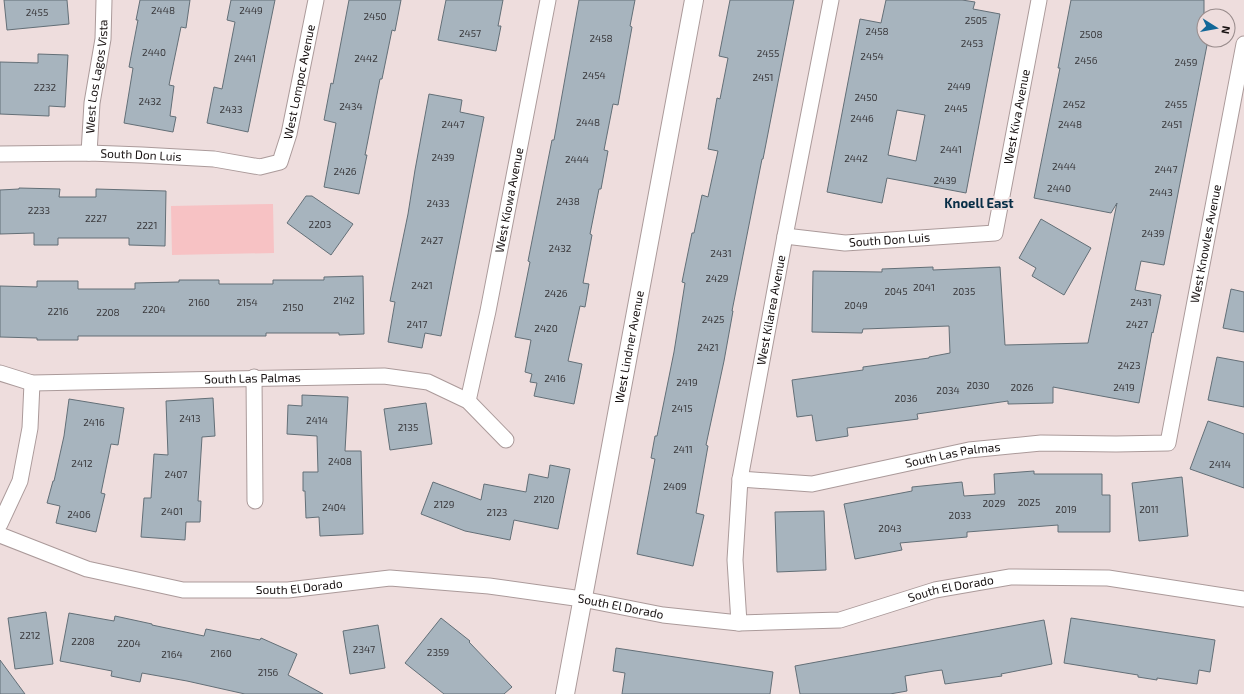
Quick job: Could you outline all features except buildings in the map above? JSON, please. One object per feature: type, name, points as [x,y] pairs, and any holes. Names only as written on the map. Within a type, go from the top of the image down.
[{"type":"street","name":"West Los Lagos Vista","points":[[89,153],[92,103],[103,39],[104,0]]},
{"type":"street","name":"West Lompoc Avenue","points":[[280,162],[289,134],[316,0]]},
{"type":"street","name":"West Kiowa Avenue","points":[[468,401],[490,303],[548,0]]},
{"type":"street","name":"West Lindner Avenue","points":[[565,694],[694,0]]},
{"type":"street","name":"West Kilarea Avenue","points":[[739,623],[735,560],[740,479],[831,0]]},
{"type":"street","name":"West Kiva Avenue","points":[[995,233],[1039,0]]},
{"type":"street","name":"West Knowles Avenue","points":[[1168,443],[1244,44]]},
{"type":"street","name":"South Don Luis","points":[[0,154],[89,153],[214,159],[260,167],[280,162]]},
{"type":"street","name":"South Don Luis","points":[[785,236],[845,243],[995,233]]},
{"type":"street","name":"South Las Palmas","points":[[0,372],[32,382],[254,377],[384,376],[428,382],[468,401]]},
{"type":"street","points":[[254,377],[255,501]]},
{"type":"street","points":[[0,524],[20,481],[30,428],[32,382]]},
{"type":"street","points":[[468,401],[506,440]]},
{"type":"street","name":"South Las Palmas","points":[[740,479],[812,484],[969,450],[1040,443],[1168,443]]},
{"type":"street","name":"South El Dorado","points":[[0,535],[87,569],[183,590],[288,590],[390,578],[489,586],[582,599],[663,615],[739,623],[840,620],[934,590],[1010,577],[1108,578],[1244,599]]},
{"type":"shaded area","points":[[273,204],[274,253],[172,255],[171,206]]},
{"type":"district","name":"Knoell East","points":[[979,203]]}]
